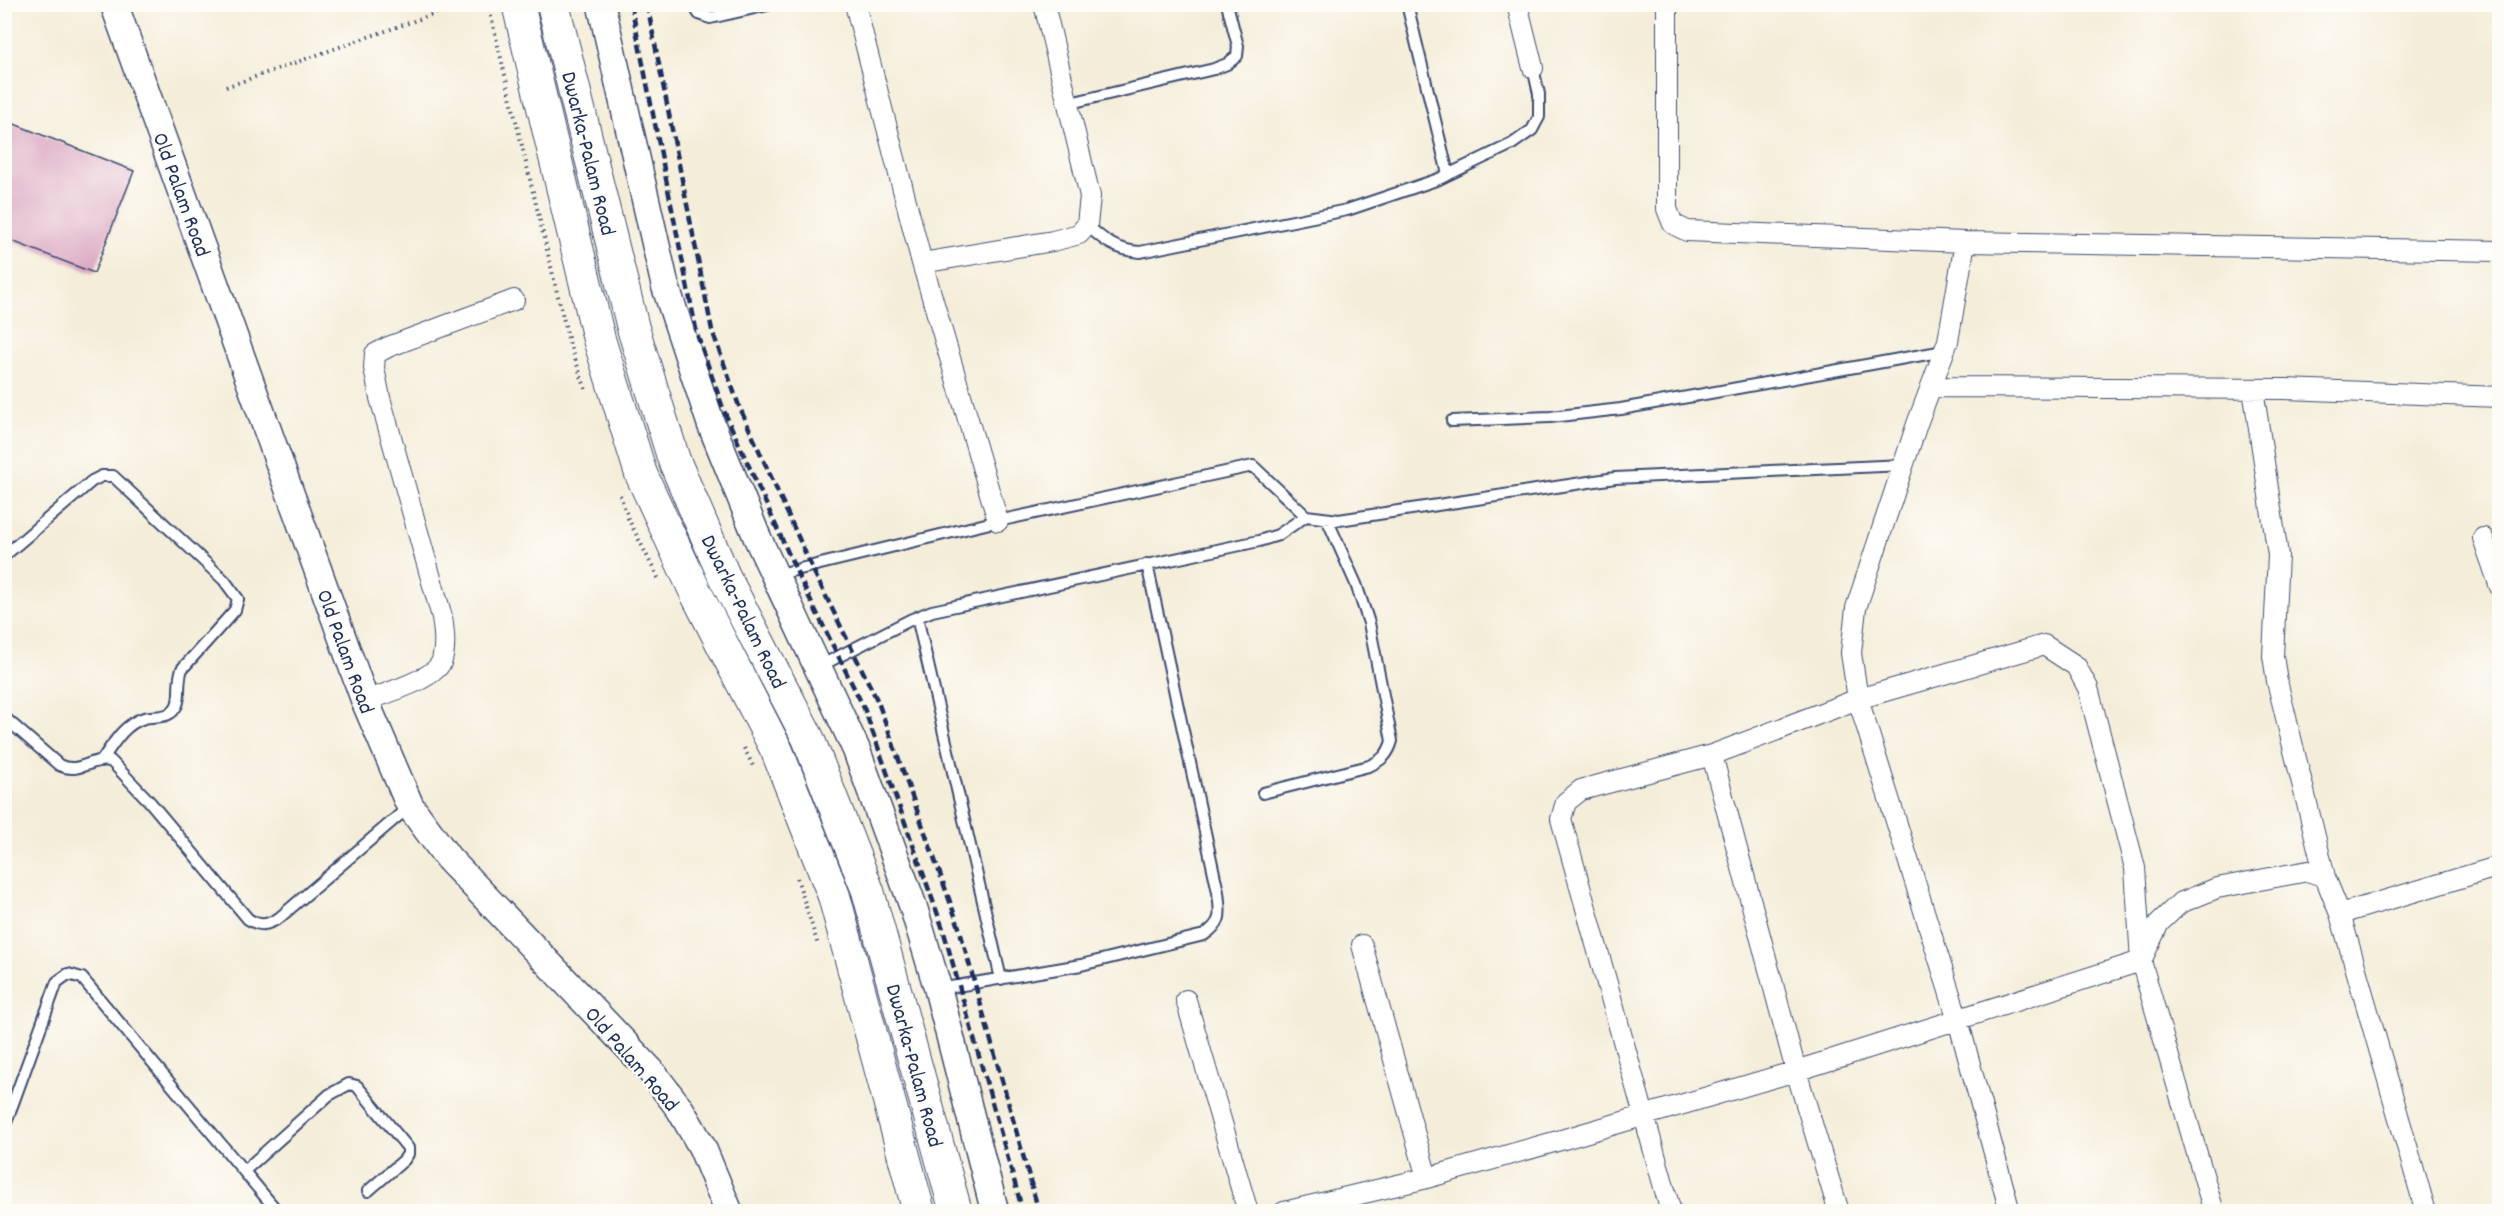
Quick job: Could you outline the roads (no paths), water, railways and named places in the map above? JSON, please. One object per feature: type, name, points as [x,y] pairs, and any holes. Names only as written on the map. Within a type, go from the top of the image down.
[{"type":"main road","name":"Dwarka-Palam Road","points":[[518,4],[599,339],[641,474],[695,591],[777,751],[834,896],[919,1212]]},
{"type":"main road","name":"Dwarka-Palam Road","points":[[553,4],[633,328],[674,460],[724,576],[808,738],[868,891],[956,1212]]},
{"type":"street","name":"Old Palam Road","points":[[114,4],[364,701],[410,806],[448,858],[651,1071],[680,1109],[702,1147],[729,1212]]},
{"type":"street","points":[[601,4],[665,285],[711,424],[757,537],[860,761],[913,906],[938,989],[995,1212]]},
{"type":"street","points":[[855,4],[922,263],[998,521]]},
{"type":"street","points":[[922,263],[1053,241],[1079,234],[1087,225],[1090,213],[1089,196],[1044,4]]},
{"type":"street","points":[[1517,4],[1533,68]]},
{"type":"street","points":[[1667,4],[1667,209],[1673,224],[1687,231],[1965,242],[2499,251]]},
{"type":"street","points":[[1965,242],[1944,351],[1856,609],[1851,653],[1858,699],[1958,1020],[2010,1212]]},
{"type":"street","points":[[364,701],[425,678],[442,662],[445,642],[442,617],[380,398],[374,368],[375,354],[388,347],[514,300]]},
{"type":"street","points":[[1931,387],[2253,389],[2499,397]]},
{"type":"street","points":[[2253,389],[2278,555],[2274,664],[2325,877],[2340,914],[2426,1212]]},
{"type":"street","points":[[2483,538],[2499,587]]},
{"type":"street","points":[[1671,1212],[1561,819],[1566,801],[1581,790],[1712,755],[1858,699],[2044,645],[2076,666],[2088,688],[2135,868],[2141,961],[2214,1212]]},
{"type":"street","points":[[1712,755],[1796,1071],[1839,1212]]},
{"type":"street","points":[[2340,914],[2499,866]]},
{"type":"street","points":[[1284,1212],[1427,1178],[1561,1140],[1796,1071],[1958,1020],[2141,961],[2159,923],[2180,903],[2217,888],[2308,871],[2325,877]]},
{"type":"street","points":[[1362,945],[1427,1178]]},
{"type":"street","points":[[1186,1000],[1248,1212]]},
{"type":"lane","points":[[693,4],[699,14],[710,18],[772,4]]},
{"type":"lane","points":[[1066,104],[1227,64],[1237,56],[1238,46],[1227,4]]},
{"type":"lane","points":[[1407,4],[1448,174]]},
{"type":"lane","points":[[1087,225],[1105,243],[1124,251],[1140,252],[1347,210],[1448,174],[1512,144],[1532,130],[1539,117],[1539,94],[1533,68]]},
{"type":"lane","points":[[1452,421],[1550,417],[1621,409],[1944,351]]},
{"type":"lane","points":[[775,576],[998,521],[1252,466],[1306,516],[1339,520],[1615,478],[1904,465]]},
{"type":"lane","points":[[4,555],[92,480],[102,476],[113,476],[224,580],[238,599],[235,610],[182,669],[178,681],[178,704],[162,717],[146,717],[133,722],[118,737],[102,759]]},
{"type":"lane","points":[[818,667],[917,617],[959,605],[1259,541],[1278,535],[1306,516]]},
{"type":"lane","points":[[1263,793],[1369,766],[1381,761],[1388,753],[1392,741],[1369,623],[1356,584],[1327,519]]},
{"type":"lane","points":[[938,989],[1081,965],[1204,935],[1215,927],[1220,916],[1218,892],[1147,564]]},
{"type":"lane","points":[[917,617],[1002,979]]},
{"type":"lane","points":[[4,717],[59,765],[68,769],[78,768],[102,759],[111,761],[248,919],[258,926],[267,925],[279,918],[410,806]]},
{"type":"lane","points":[[4,1128],[57,982],[68,974],[82,978],[278,1212]]},
{"type":"lane","points":[[244,1171],[329,1095],[348,1084],[357,1086],[408,1148],[408,1154],[404,1160],[368,1191]]},
{"type":"railway","points":[[631,4],[697,334],[724,411],[800,579],[864,708],[943,929],[1023,1212]]},
{"type":"railway","points":[[647,4],[712,330],[739,406],[814,572],[878,702],[958,924],[1039,1212]]}]
